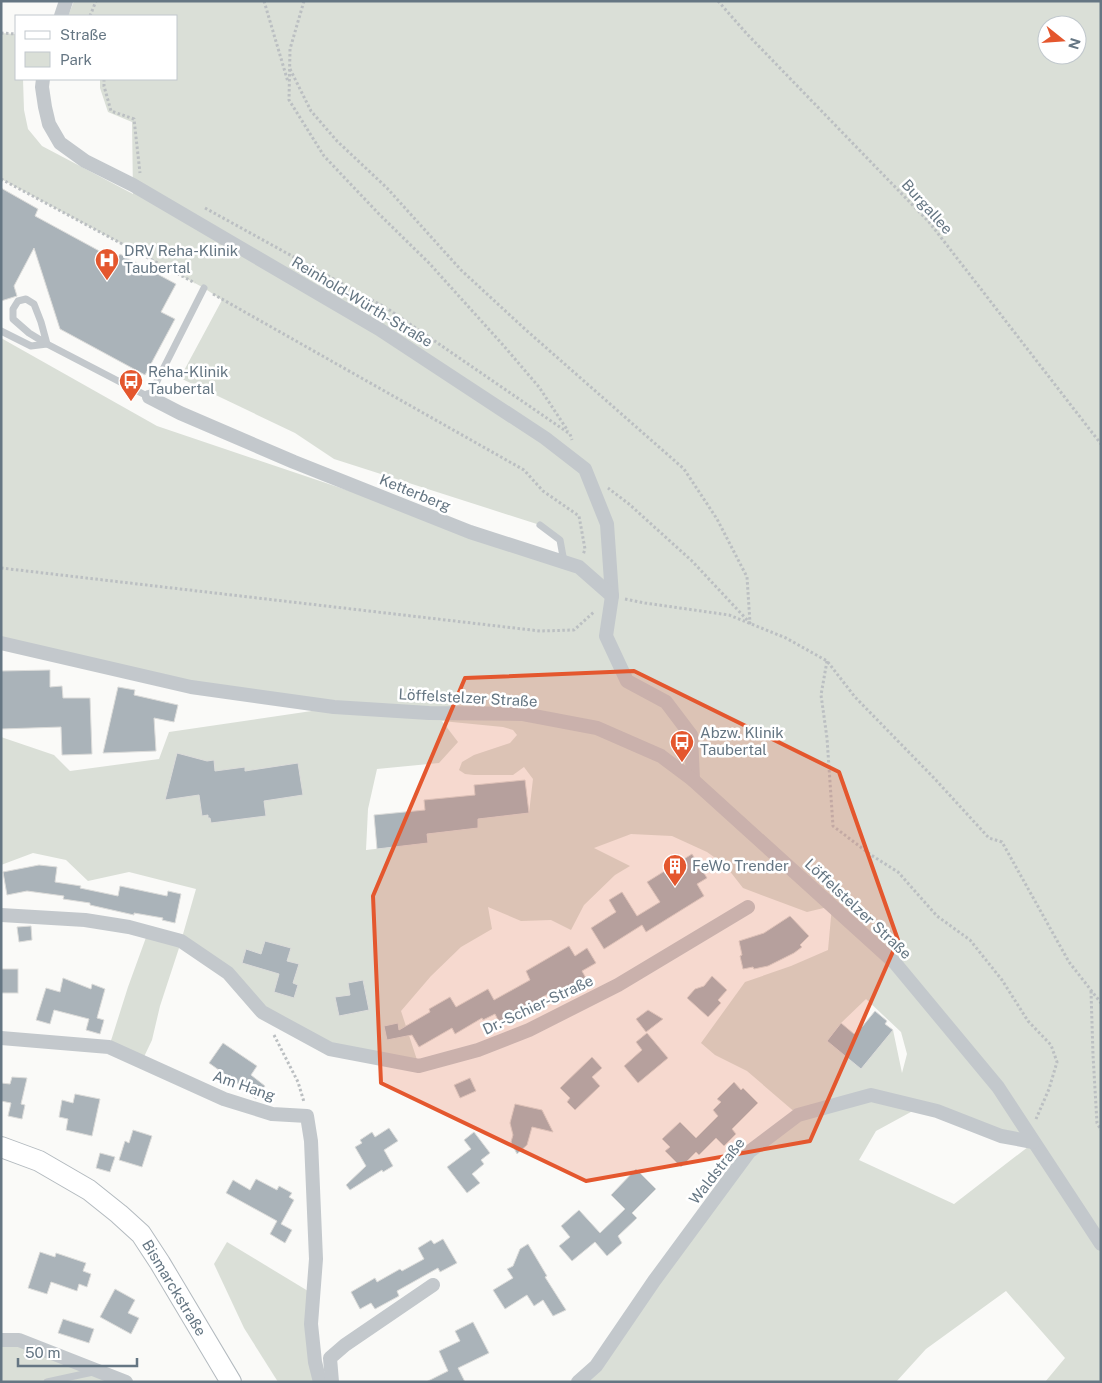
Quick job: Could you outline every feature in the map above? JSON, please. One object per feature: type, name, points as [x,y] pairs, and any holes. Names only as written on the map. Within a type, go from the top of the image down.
[{"type":"street","points":[[61,15],[66,1]]},
{"type":"street","name":"Reinhold-Würth-Straße","points":[[43,80],[44,107],[49,124],[60,142],[85,161],[133,185],[379,329],[545,438],[585,469],[607,524],[612,596]]},
{"type":"street","name":"Ketterberg","points":[[149,397],[303,466],[470,532],[580,567],[612,596]]},
{"type":"street","points":[[612,596],[606,636],[627,681],[666,702],[691,735],[693,780]]},
{"type":"street","name":"Löffelstelzer Straße","points":[[1,643],[191,687],[229,693],[334,707],[428,713],[523,714],[597,728],[661,756],[693,780],[895,963],[998,1087],[1101,1244]]},
{"type":"street","name":"Dr.-Schier-Straße","points":[[1,915],[94,922],[129,927],[181,941],[228,973],[262,1012],[330,1049],[419,1066],[478,1050],[529,1030],[618,985],[748,906]]},
{"type":"street","name":"Am Hang","points":[[1,1038],[109,1047],[224,1099],[272,1114],[307,1116]]},
{"type":"street","name":"Waldstraße","points":[[578,1382],[596,1366],[654,1281],[749,1152],[798,1115],[871,1095],[937,1111],[1001,1136],[1031,1139]]},
{"type":"street","points":[[307,1116],[311,1141],[316,1259],[311,1324],[315,1362],[320,1382]]},
{"type":"street","name":"Bismarckstraße","points":[[1,1147],[39,1161],[90,1190],[141,1234],[231,1382]]},
{"type":"street","points":[[332,1382],[330,1358],[345,1344],[433,1285]]},
{"type":"street","points":[[1,1340],[19,1340],[126,1382]]},
{"type":"lane","points":[[149,397],[204,288]]},
{"type":"lane","points":[[26,299],[34,304],[47,344],[13,320],[13,309],[18,301],[26,299]]},
{"type":"lane","name":"Ketterberg","points":[[1,331],[31,346],[47,344],[149,397]]},
{"type":"lane","points":[[540,525],[560,540],[564,563]]},
{"type":"lane","points":[[47,1382],[99,1371]]},
{"type":"path","points":[[90,15],[96,1]]},
{"type":"path","points":[[264,1],[289,86]]},
{"type":"path","points":[[304,1],[290,48],[289,100],[324,156],[428,263],[539,386],[574,442]]},
{"type":"path","name":"Burgallee","points":[[718,1],[747,34],[929,222],[1101,444]]},
{"type":"path","points":[[1,33],[15,34]]},
{"type":"path","points":[[290,69],[311,111],[331,134],[387,188],[461,270],[684,469],[717,519],[747,577],[750,623]]},
{"type":"path","points":[[104,80],[111,111],[134,119],[140,172],[148,177]]},
{"type":"path","points":[[1,179],[204,288],[524,470],[543,491],[579,516],[585,549],[580,567]]},
{"type":"path","points":[[199,205],[388,309],[570,434]]},
{"type":"path","points":[[607,487],[629,504],[692,561],[750,623]]},
{"type":"path","points":[[1,568],[540,630],[574,630],[612,596],[645,604],[729,615],[750,623],[786,638],[827,661],[855,697],[989,838],[1002,842],[1069,962],[1101,1003]]},
{"type":"path","points":[[827,661],[821,695],[827,738],[833,826],[898,872],[937,916],[970,940],[1002,980],[1028,1021],[1051,1046],[1057,1062],[1049,1089],[1038,1112],[1031,1139]]},
{"type":"path","points":[[1091,990],[1097,1123],[1101,1130]]},
{"type":"path","points":[[262,1012],[298,1082],[307,1116]]},
{"type":"highlighted area","points":[[634,671],[839,772],[898,940],[810,1141],[586,1181],[381,1083],[373,896],[465,678]]},
{"type":"green space","points":[[74,1],[1101,1],[1101,1382],[1045,1382],[1065,1358],[1006,1291],[926,1349],[896,1382],[578,1382],[749,1152],[797,1114],[747,1071],[715,1055],[701,1043],[745,982],[791,966],[828,950],[832,906],[807,912],[743,888],[725,865],[707,852],[672,836],[631,834],[594,848],[630,866],[615,875],[584,905],[571,930],[551,920],[521,921],[488,907],[492,929],[461,947],[431,976],[401,1011],[419,1066],[330,1049],[262,1012],[228,973],[181,942],[160,1006],[152,1040],[142,1061],[109,1047],[148,932],[181,941],[196,889],[129,872],[88,881],[66,860],[33,853],[1,865],[1,737],[54,755],[70,771],[159,759],[169,732],[332,708],[191,687],[1,643],[1,338],[157,426],[563,563],[560,540],[540,525],[334,459],[295,433],[180,378],[222,300],[204,288],[1,179],[1,33],[15,34],[15,80],[23,80],[24,110],[28,129],[42,146],[133,194],[132,122],[108,112],[100,88],[100,80],[178,80],[178,15],[68,15]],"holes":[[[442,721],[503,727],[513,730],[517,735],[510,743],[474,755],[462,762],[459,770],[465,774],[474,775],[513,775],[524,767],[533,779],[529,813],[478,819],[478,828],[427,834],[428,843],[366,850],[368,809],[377,769],[439,763],[458,742]],[[866,999],[901,1032],[907,1054],[902,1073],[893,1030],[827,1041],[841,1023]],[[920,1107],[1033,1143],[954,1204],[859,1160],[876,1131]]]},
{"type":"green space","points":[[227,1242],[313,1294],[320,1382],[278,1382],[244,1328],[214,1264]]},
{"type":"green space","points":[[1,1340],[126,1382],[1,1382]]},
{"type":"building","name":"DRV Reha-Klinik Taubertal","points":[[1,188],[38,209],[35,216],[116,260],[120,254],[176,284],[161,312],[175,319],[145,375],[60,329],[34,248],[14,286],[17,296],[1,301]]},
{"type":"building","points":[[50,670],[50,687],[62,686],[63,698],[90,698],[92,754],[62,755],[61,727],[1,729],[1,671]]},
{"type":"building","points":[[118,687],[135,690],[134,695],[178,705],[174,722],[154,718],[156,751],[103,753]]},
{"type":"building","points":[[177,753],[207,761],[214,760],[215,771],[245,767],[245,771],[298,763],[303,795],[264,801],[266,816],[211,823],[208,815],[202,816],[199,795],[165,800]]},
{"type":"building","points":[[525,780],[529,813],[478,819],[478,828],[427,834],[428,843],[377,849],[374,815],[425,810],[424,800],[475,795],[474,785]]},
{"type":"building","points":[[692,854],[707,878],[697,884],[704,896],[646,932],[642,925],[604,949],[591,928],[616,912],[609,900],[622,892],[637,916],[660,902],[647,882]]},
{"type":"building","points":[[39,865],[57,867],[55,882],[81,886],[80,888],[118,896],[120,886],[167,896],[168,891],[181,894],[175,923],[162,920],[163,918],[134,913],[134,915],[90,905],[90,903],[63,899],[64,896],[27,891],[7,895],[3,872]]},
{"type":"building","points":[[790,916],[809,936],[800,945],[802,947],[768,966],[743,969],[739,941],[764,933]]},
{"type":"building","points":[[31,926],[32,940],[19,942],[17,927]]},
{"type":"building","points":[[265,941],[291,948],[287,961],[299,964],[293,983],[298,985],[294,998],[274,992],[279,974],[242,963],[246,949],[261,954]]},
{"type":"building","points":[[569,946],[575,956],[587,948],[596,963],[582,971],[587,980],[552,1000],[548,994],[499,1022],[495,1014],[483,1020],[482,1018],[455,1034],[452,1028],[419,1047],[412,1035],[387,1040],[384,1026],[398,1023],[399,1030],[430,1012],[429,1009],[450,997],[456,1007],[488,989],[494,1000],[530,980],[526,971]]},
{"type":"building","points":[[1,969],[18,969],[18,993],[1,993]]},
{"type":"building","points":[[712,976],[727,990],[718,1000],[721,1003],[708,1017],[687,998],[695,989],[704,986]]},
{"type":"building","points":[[63,978],[91,989],[92,984],[105,989],[97,1018],[104,1020],[100,1034],[86,1030],[89,1019],[54,1010],[50,1024],[36,1020],[46,988],[60,992]]},
{"type":"building","points":[[363,980],[369,1010],[339,1016],[335,997],[350,995],[348,983]]},
{"type":"building","points":[[648,1010],[663,1019],[646,1032],[636,1019]]},
{"type":"building","points":[[875,1011],[887,1021],[885,1024],[893,1030],[861,1069],[827,1041],[841,1023],[854,1034],[857,1033]]},
{"type":"building","points":[[647,1033],[668,1058],[638,1083],[624,1066],[642,1050],[636,1042]]},
{"type":"building","points":[[223,1043],[257,1066],[251,1075],[265,1086],[256,1099],[209,1063]]},
{"type":"building","points":[[592,1057],[602,1068],[592,1077],[600,1086],[575,1110],[567,1102],[570,1098],[560,1088]]},
{"type":"building","points":[[12,1077],[27,1078],[21,1104],[25,1105],[22,1119],[8,1116],[11,1103],[1,1101],[1,1083],[10,1084]]},
{"type":"building","points":[[470,1078],[476,1091],[460,1098],[454,1085]]},
{"type":"building","points":[[734,1082],[758,1103],[732,1129],[736,1134],[724,1146],[716,1138],[699,1155],[696,1152],[681,1167],[665,1151],[670,1147],[662,1139],[680,1122],[696,1138],[718,1116],[713,1110],[721,1102],[717,1099]]},
{"type":"building","points":[[75,1094],[100,1099],[92,1136],[66,1130],[68,1119],[59,1117],[62,1100],[73,1103]]},
{"type":"building","points":[[515,1104],[542,1110],[553,1132],[532,1127],[527,1145],[517,1154],[511,1142],[513,1135],[510,1123]]},
{"type":"building","points":[[389,1128],[398,1141],[384,1150],[393,1166],[383,1172],[382,1170],[350,1190],[346,1185],[366,1166],[355,1147],[362,1143],[360,1140],[372,1132],[375,1137]]},
{"type":"building","points":[[133,1130],[152,1136],[142,1167],[119,1160],[125,1141],[129,1143]]},
{"type":"building","points":[[474,1132],[490,1153],[481,1160],[484,1164],[472,1174],[480,1183],[467,1193],[447,1167],[471,1149],[464,1140]]},
{"type":"building","points":[[100,1153],[115,1157],[110,1172],[96,1168]]},
{"type":"building","points":[[636,1169],[656,1189],[632,1213],[637,1218],[618,1236],[622,1243],[607,1256],[595,1242],[572,1261],[559,1246],[570,1237],[561,1226],[579,1210],[600,1233],[625,1209],[611,1195]]},
{"type":"building","points":[[256,1179],[277,1190],[279,1186],[292,1193],[289,1197],[294,1200],[281,1224],[292,1230],[285,1243],[270,1234],[277,1221],[226,1193],[233,1180],[250,1190]]},
{"type":"building","points":[[443,1239],[457,1263],[440,1272],[438,1268],[397,1291],[399,1296],[375,1309],[371,1303],[360,1309],[351,1292],[375,1278],[377,1282],[400,1269],[402,1271],[424,1259],[418,1248],[431,1240],[434,1244]]},
{"type":"building","points":[[528,1244],[547,1276],[545,1277],[566,1310],[553,1316],[543,1300],[534,1306],[527,1295],[505,1309],[493,1290],[513,1278],[507,1269],[513,1266],[520,1249]]},
{"type":"building","points":[[40,1252],[55,1257],[56,1253],[86,1263],[83,1271],[91,1274],[87,1287],[79,1284],[77,1291],[51,1282],[47,1294],[28,1288]]},
{"type":"building","points":[[115,1289],[135,1300],[128,1313],[139,1318],[131,1334],[100,1317]]},
{"type":"building","points":[[63,1319],[94,1329],[89,1343],[58,1333]]},
{"type":"building","points":[[473,1322],[489,1353],[458,1368],[465,1382],[426,1382],[448,1371],[439,1351],[460,1341],[455,1331]]},
{"type":"place","name":"DRV Reha-Klinik Taubertal","points":[[107,281]]},
{"type":"place","name":"Reha-Klinik Taubertal","points":[[131,402]]},
{"type":"place","name":"Abzw. Klinik Taubertal","points":[[682,763]]},
{"type":"place","name":"FeWo Trender","points":[[675,887]]}]
